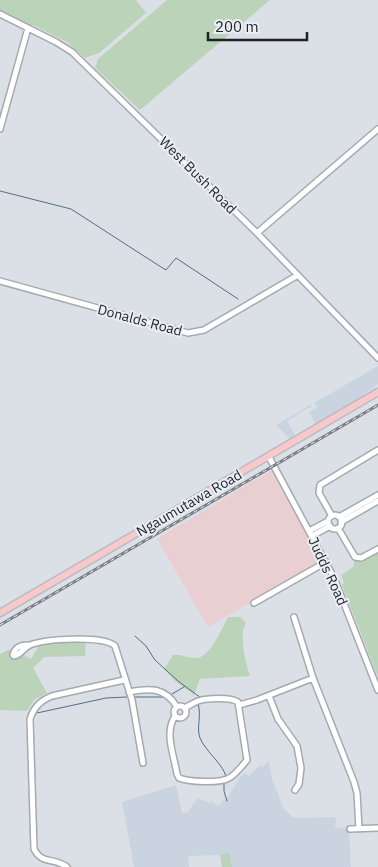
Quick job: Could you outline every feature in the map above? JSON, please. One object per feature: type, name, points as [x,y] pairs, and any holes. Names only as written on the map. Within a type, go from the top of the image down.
[{"type":"main road","name":"Ngaumutawa Road","points":[[0,613],[378,392]]},
{"type":"street","name":"West Bush Road","points":[[0,14],[72,52],[257,233],[378,358]]},
{"type":"street","points":[[0,129],[28,28]]},
{"type":"street","points":[[257,233],[378,129]]},
{"type":"street","name":"Donalds Road","points":[[0,281],[179,331],[197,332],[204,330],[298,275]]},
{"type":"street","points":[[338,528],[333,528],[330,521],[320,493],[320,485],[378,450]]},
{"type":"street","name":"Judds Road","points":[[269,457],[334,578],[378,690]]},
{"type":"street","points":[[378,495],[369,504],[340,520],[338,528],[355,557],[361,558],[378,549]]},
{"type":"street","points":[[369,504],[378,502]]},
{"type":"street","points":[[310,533],[336,516],[340,520]]},
{"type":"street","points":[[254,603],[326,562]]},
{"type":"street","points":[[294,616],[313,678],[354,782],[357,793],[360,829]]},
{"type":"street","points":[[28,645],[70,640],[107,642],[114,646],[134,711],[143,763]]},
{"type":"street","points":[[239,704],[269,696],[313,678]]},
{"type":"street","points":[[67,867],[60,862],[41,858],[34,849],[30,719],[32,711],[43,699],[124,680]]},
{"type":"street","points":[[129,692],[140,690],[162,692],[169,695],[177,707]]},
{"type":"street","points":[[269,696],[278,720],[291,736],[299,752],[300,776],[299,784],[295,790]]},
{"type":"street","points":[[176,716],[170,725],[170,734],[177,774],[180,778],[190,781],[227,779],[247,760],[238,702],[234,699],[208,699],[197,701],[184,708],[177,707]]},
{"type":"street","points":[[176,716],[174,711],[177,707]]},
{"type":"street","points":[[176,716],[179,718],[183,717],[186,712],[184,708]]},
{"type":"street","points":[[350,830],[378,828]]},
{"type":"shaded area","points":[[378,366],[378,384],[353,403],[315,423],[309,412],[317,407],[314,403]]},
{"type":"shaded area","points":[[314,403],[287,421],[295,435],[290,439],[276,425]]},
{"type":"shaded area","points":[[272,470],[320,555],[321,562],[208,627],[157,539]]},
{"type":"shaded area","points":[[269,761],[272,779],[284,809],[294,818],[336,817],[335,828],[349,827],[351,867],[222,867],[220,855],[188,856],[189,867],[134,867],[122,802],[176,785],[182,813],[188,812],[199,798],[209,803],[211,801],[219,806],[224,799],[226,800],[240,777],[245,773],[249,776],[260,765],[262,767]]},
{"type":"green space","points":[[0,0],[136,0],[146,13],[99,53],[85,58],[67,42],[33,25],[26,25],[0,12]]},
{"type":"green space","points":[[167,0],[270,0],[140,110],[95,68],[98,59]]},
{"type":"green space","points":[[378,548],[378,677],[342,585],[344,583],[341,575],[353,567],[355,559]]},
{"type":"green space","points":[[228,617],[240,617],[246,623],[243,642],[250,676],[200,679],[194,695],[175,681],[164,669],[173,655],[197,658],[206,653]]},
{"type":"green space","points":[[83,640],[86,645],[85,656],[44,657],[33,668],[47,693],[34,700],[27,711],[0,710],[0,654],[17,646],[24,655],[31,659],[40,644]]},
{"type":"green space","points":[[229,853],[232,867],[222,867],[220,855]]},
{"type":"waterway","points":[[0,191],[71,209],[166,270],[176,258],[238,299]]},
{"type":"waterway","points":[[135,636],[146,646],[155,660],[178,681],[201,698]]},
{"type":"waterway","points":[[172,694],[184,687]]},
{"type":"waterway","points":[[37,713],[106,698],[127,697]]},
{"type":"waterway","points":[[134,697],[164,697]]},
{"type":"waterway","points":[[198,704],[200,738],[222,768],[226,777]]},
{"type":"waterway","points":[[224,782],[227,801]]},
{"type":"railway","points":[[0,625],[378,405]]}]
